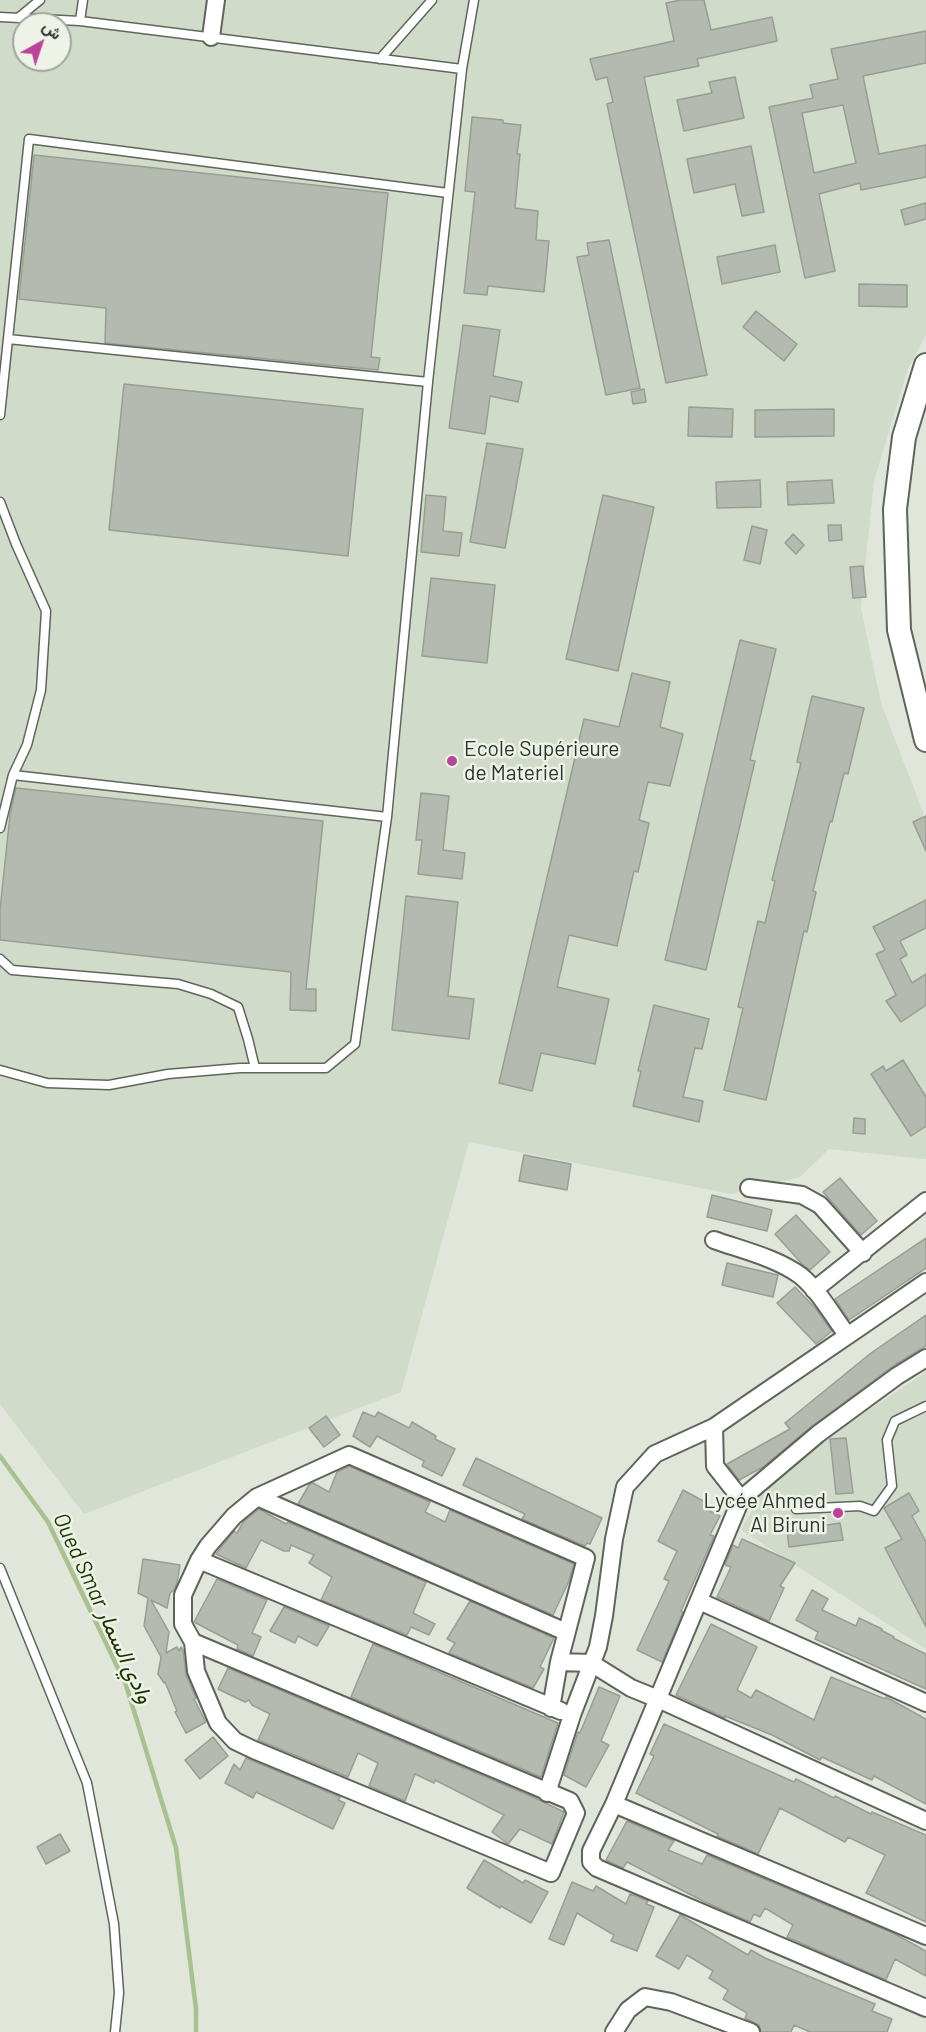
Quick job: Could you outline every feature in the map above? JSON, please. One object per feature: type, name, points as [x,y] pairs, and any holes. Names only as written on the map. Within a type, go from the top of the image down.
[{"type":"main road","points":[[926,364],[904,437],[896,509],[899,630],[926,740]]},
{"type":"street","points":[[211,38],[216,0]]},
{"type":"street","points":[[749,1188],[802,1195],[820,1205],[863,1253]]},
{"type":"street","points":[[814,1290],[926,1201]]},
{"type":"street","points":[[714,1240],[781,1265],[801,1276],[847,1335]]},
{"type":"street","points":[[547,1793],[572,1715],[598,1647],[614,1539],[625,1487],[655,1454],[714,1427],[926,1282]]},
{"type":"street","points":[[926,1358],[897,1376],[818,1434],[741,1499],[614,1804],[591,1851],[591,1862],[597,1868],[926,2007]]},
{"type":"street","points":[[714,1427],[715,1466],[741,1499]]},
{"type":"street","points":[[194,1642],[570,1801],[576,1813],[551,1873],[235,1741],[218,1723],[196,1671],[194,1642],[183,1624],[183,1595],[199,1560],[234,1516],[257,1497],[349,1455],[586,1558],[566,1632],[551,1707]]},
{"type":"street","points":[[257,1497],[566,1632]]},
{"type":"street","points":[[199,1560],[572,1715]]},
{"type":"street","points":[[699,1601],[926,1703]]},
{"type":"street","points":[[559,1662],[591,1663],[631,1688],[926,1821]]},
{"type":"street","points":[[614,1804],[926,1936]]},
{"type":"street","points":[[614,2032],[628,2010],[645,1997],[671,2002],[751,2032]]},
{"type":"lane","points":[[25,12],[40,0]]},
{"type":"lane","points":[[80,21],[82,0]]},
{"type":"lane","points":[[380,59],[432,0]]},
{"type":"lane","points":[[0,1070],[47,1083],[109,1085],[168,1074],[255,1068],[326,1068],[355,1044],[387,817],[448,193],[462,69],[474,0]]},
{"type":"lane","points":[[72,21],[462,69]]},
{"type":"lane","points":[[0,415],[29,139],[448,193]]},
{"type":"lane","points":[[8,339],[428,382]]},
{"type":"lane","points":[[0,502],[46,611],[41,690],[27,745],[13,775],[0,828]]},
{"type":"lane","points":[[13,775],[387,817]]},
{"type":"lane","points":[[0,959],[12,970],[178,984],[211,994],[238,1007],[255,1068]]},
{"type":"lane","points":[[796,1509],[860,1506],[874,1511],[892,1486],[887,1440],[895,1421],[926,1406]]},
{"type":"lane","points":[[0,1568],[87,1783],[114,1924],[119,1993],[115,2032]]},
{"type":"shaded area","name":"Ecole Supérieure de Materiel","points":[[0,0],[926,0],[926,335],[908,369],[874,481],[861,608],[881,703],[926,820],[926,1159],[829,1149],[800,1177],[731,1194],[469,1142],[401,1392],[84,1514],[0,1404]]},
{"type":"shaded area","name":"Lycée Ahmed Al Biruni","points":[[926,1372],[926,1649],[741,1530],[760,1496],[816,1445]]},
{"type":"building","points":[[681,0],[704,0],[711,30],[772,17],[777,41],[697,59],[699,66],[644,77],[707,375],[666,383],[607,104],[613,102],[607,77],[596,80],[590,59],[674,41],[666,3]]},
{"type":"building","points":[[926,31],[926,63],[863,76],[879,154],[926,145],[926,177],[861,190],[860,183],[819,194],[835,271],[805,278],[769,107],[813,98],[810,85],[838,79],[831,49]],"holes":[[[843,105],[856,163],[814,173],[802,113]]]},
{"type":"building","points":[[735,77],[744,118],[684,131],[677,100],[712,93],[709,82]]},
{"type":"building","points":[[472,117],[503,120],[503,123],[521,125],[517,154],[520,154],[515,208],[538,211],[536,240],[549,241],[544,292],[488,286],[487,295],[464,293],[475,192],[465,191]]},
{"type":"building","points":[[751,146],[764,212],[742,216],[735,184],[694,193],[687,159]]},
{"type":"building","points":[[34,155],[388,193],[371,357],[380,358],[378,370],[105,343],[106,308],[19,299]]},
{"type":"building","points":[[926,203],[926,219],[905,225],[901,210]]},
{"type":"building","points":[[609,240],[640,388],[606,395],[577,257],[589,255],[587,243]]},
{"type":"building","points":[[775,245],[780,272],[722,284],[717,257]]},
{"type":"building","points":[[859,284],[907,285],[907,307],[859,306]]},
{"type":"building","points":[[756,311],[797,344],[784,361],[743,327]]},
{"type":"building","points":[[463,325],[500,330],[493,376],[522,382],[518,402],[490,396],[485,434],[449,428]]},
{"type":"building","points":[[124,384],[363,409],[348,556],[109,530]]},
{"type":"building","points":[[644,389],[646,402],[633,404],[631,392]]},
{"type":"building","points":[[689,407],[733,409],[732,437],[688,436]]},
{"type":"building","points":[[834,409],[834,436],[755,437],[755,410]]},
{"type":"building","points":[[487,443],[523,449],[505,548],[470,542]]},
{"type":"building","points":[[760,480],[761,507],[717,508],[716,482]]},
{"type":"building","points":[[832,480],[834,503],[788,505],[787,482]]},
{"type":"building","points":[[426,495],[446,497],[443,531],[462,533],[459,556],[421,552]]},
{"type":"building","points":[[603,495],[654,507],[618,671],[566,659]]},
{"type":"building","points":[[828,525],[841,525],[842,540],[829,541]]},
{"type":"building","points":[[752,526],[767,530],[760,564],[744,560]]},
{"type":"building","points":[[793,534],[804,545],[796,554],[785,543]]},
{"type":"building","points":[[863,566],[866,597],[853,598],[850,567]]},
{"type":"building","points":[[431,578],[495,585],[487,663],[422,656]]},
{"type":"building","points":[[740,640],[776,649],[750,760],[755,761],[706,970],[665,960]]},
{"type":"building","points":[[632,673],[670,682],[660,727],[683,734],[670,786],[648,782],[639,820],[649,823],[638,872],[634,871],[617,946],[569,935],[557,987],[609,999],[595,1064],[541,1053],[532,1091],[499,1083],[584,719],[619,727]]},
{"type":"building","points":[[812,696],[864,708],[848,774],[844,773],[832,822],[830,821],[813,891],[816,892],[807,932],[804,931],[766,1100],[724,1090],[743,1008],[738,1007],[758,921],[765,923],[775,881],[772,880],[801,763],[797,762]]},
{"type":"building","points":[[16,788],[323,821],[306,989],[316,989],[316,1011],[290,1010],[291,972],[0,940],[0,910],[10,815]]},
{"type":"building","points":[[421,793],[449,796],[443,850],[465,853],[462,879],[418,874],[422,840],[416,840]]},
{"type":"building","points":[[926,816],[926,851],[913,822]]},
{"type":"building","points":[[406,896],[458,902],[448,996],[474,999],[469,1039],[392,1030]]},
{"type":"building","points":[[926,900],[926,928],[900,941],[907,955],[900,959],[912,983],[926,974],[926,1005],[901,1022],[886,1001],[896,995],[876,954],[885,950],[873,927]]},
{"type":"building","points":[[654,1005],[709,1019],[702,1049],[695,1048],[683,1097],[703,1101],[699,1122],[633,1106],[641,1071],[638,1071]]},
{"type":"building","points":[[903,1060],[926,1097],[926,1126],[911,1136],[871,1074],[883,1066],[886,1071]]},
{"type":"building","points":[[854,1118],[865,1119],[865,1134],[853,1133]]},
{"type":"building","points":[[524,1155],[571,1164],[567,1190],[519,1181]]},
{"type":"building","points":[[840,1178],[877,1221],[861,1235],[823,1192]]},
{"type":"building","points":[[712,1195],[772,1210],[767,1231],[707,1217]]},
{"type":"building","points":[[796,1215],[830,1252],[810,1270],[775,1234]]},
{"type":"building","points":[[926,1238],[926,1268],[849,1320],[835,1299]]},
{"type":"building","points":[[727,1263],[778,1275],[773,1297],[722,1285]]},
{"type":"building","points":[[795,1287],[816,1309],[832,1331],[816,1344],[777,1303]]},
{"type":"building","points":[[926,1315],[926,1346],[896,1364],[812,1426],[763,1467],[739,1480],[727,1464],[790,1429],[785,1423],[871,1353]]},
{"type":"building","points":[[363,1412],[375,1417],[378,1412],[409,1428],[412,1422],[436,1436],[435,1439],[455,1449],[442,1476],[422,1466],[424,1461],[377,1436],[370,1447],[353,1436]]},
{"type":"building","points":[[326,1416],[340,1435],[324,1447],[309,1428]]},
{"type":"building","points":[[846,1438],[853,1493],[836,1494],[830,1439]]},
{"type":"building","points":[[476,1458],[602,1518],[590,1544],[587,1543],[585,1546],[522,1519],[525,1514],[463,1485]]},
{"type":"building","points":[[349,1466],[430,1502],[425,1512],[445,1522],[450,1510],[574,1564],[569,1581],[553,1615],[298,1504],[309,1485],[313,1483],[329,1492],[337,1472]]},
{"type":"building","points":[[683,1490],[709,1504],[706,1509],[720,1516],[710,1535],[714,1536],[681,1611],[683,1612],[662,1662],[637,1650],[669,1581],[664,1579],[677,1551],[658,1541]]},
{"type":"building","points":[[909,1493],[919,1511],[912,1516],[926,1542],[926,1627],[885,1548],[902,1539],[884,1508]]},
{"type":"building","points":[[259,1509],[286,1524],[288,1522],[426,1582],[413,1613],[435,1624],[429,1635],[411,1627],[407,1635],[321,1600],[332,1577],[309,1563],[314,1555],[291,1545],[289,1551],[284,1551],[261,1540],[246,1568],[216,1554],[234,1531],[237,1533],[244,1521]]},
{"type":"building","points":[[840,1523],[843,1540],[789,1547],[787,1531]]},
{"type":"building","points":[[742,1539],[795,1563],[780,1586],[784,1588],[769,1621],[717,1597],[731,1567],[725,1565],[733,1545],[738,1548]]},
{"type":"building","points":[[143,1559],[180,1565],[177,1583],[170,1593],[167,1608],[151,1600],[169,1632],[166,1653],[177,1647],[179,1651],[181,1647],[183,1650],[186,1675],[196,1698],[194,1699],[206,1722],[186,1733],[175,1712],[177,1711],[165,1682],[158,1674],[161,1657],[144,1626],[148,1598],[138,1593]]},
{"type":"building","points":[[217,1579],[267,1600],[252,1633],[261,1637],[253,1656],[237,1649],[238,1645],[194,1622]]},
{"type":"building","points":[[812,1590],[828,1599],[822,1610],[856,1626],[859,1618],[926,1654],[926,1689],[815,1639],[818,1632],[796,1620]]},
{"type":"building","points":[[470,1601],[554,1638],[540,1667],[544,1669],[533,1688],[449,1653],[455,1643],[447,1639]]},
{"type":"building","points":[[284,1607],[329,1626],[317,1646],[298,1636],[295,1643],[270,1631]]},
{"type":"building","points":[[711,1624],[757,1647],[737,1690],[751,1698],[756,1690],[814,1720],[831,1677],[885,1699],[886,1697],[926,1719],[926,1804],[874,1776],[872,1780],[822,1757],[820,1760],[772,1735],[725,1716],[725,1718],[676,1695]]},
{"type":"building","points":[[373,1644],[558,1723],[541,1777],[351,1697]]},
{"type":"building","points":[[228,1668],[564,1812],[552,1844],[520,1829],[508,1844],[492,1832],[504,1815],[435,1780],[434,1783],[415,1774],[405,1801],[369,1786],[378,1763],[358,1753],[348,1777],[258,1740],[270,1714],[252,1705],[249,1700],[245,1702],[218,1689]]},
{"type":"building","points":[[599,1687],[620,1696],[601,1741],[609,1745],[586,1787],[564,1775],[578,1732],[580,1733]]},
{"type":"building","points":[[664,1724],[794,1782],[796,1779],[871,1814],[872,1812],[926,1835],[926,1922],[866,1893],[885,1855],[848,1837],[845,1842],[780,1808],[758,1854],[717,1836],[718,1834],[636,1793],[654,1756],[650,1754]]},
{"type":"building","points":[[213,1737],[228,1756],[200,1779],[185,1760]]},
{"type":"building","points":[[246,1758],[340,1797],[338,1800],[345,1803],[333,1829],[256,1792],[253,1798],[225,1783],[234,1764],[240,1770]]},
{"type":"building","points":[[627,1821],[674,1841],[668,1850],[702,1864],[707,1855],[893,1933],[926,1951],[926,1976],[895,1959],[886,1980],[787,1937],[793,1925],[765,1908],[760,1917],[754,1914],[750,1922],[627,1862],[623,1868],[606,1860]]},
{"type":"building","points":[[60,1834],[70,1851],[46,1864],[37,1847]]},
{"type":"building","points":[[484,1860],[523,1883],[525,1880],[548,1892],[531,1923],[467,1888]]},
{"type":"building","points":[[572,1882],[593,1891],[596,1886],[626,1904],[630,1894],[648,1901],[646,1904],[654,1907],[637,1951],[611,1941],[614,1935],[577,1913],[564,1945],[549,1939]]},
{"type":"building","points":[[680,1915],[748,1955],[751,1950],[875,2004],[872,2011],[892,2019],[887,2032],[810,2032],[794,2025],[791,2032],[761,2032],[759,2025],[745,2018],[747,2013],[723,1999],[728,1990],[709,1978],[713,1971],[687,1955],[679,1969],[656,1956]]},
{"type":"waterway","name":"Oued Smar وادي السمار","points":[[0,1456],[48,1522],[126,1685],[176,1848],[196,2009],[196,2032]]},
{"type":"place","name":"Ecole Supérieure de Materiel","points":[[452,761]]},
{"type":"place","name":"Lycée Ahmed Al Biruni","points":[[838,1513]]}]
